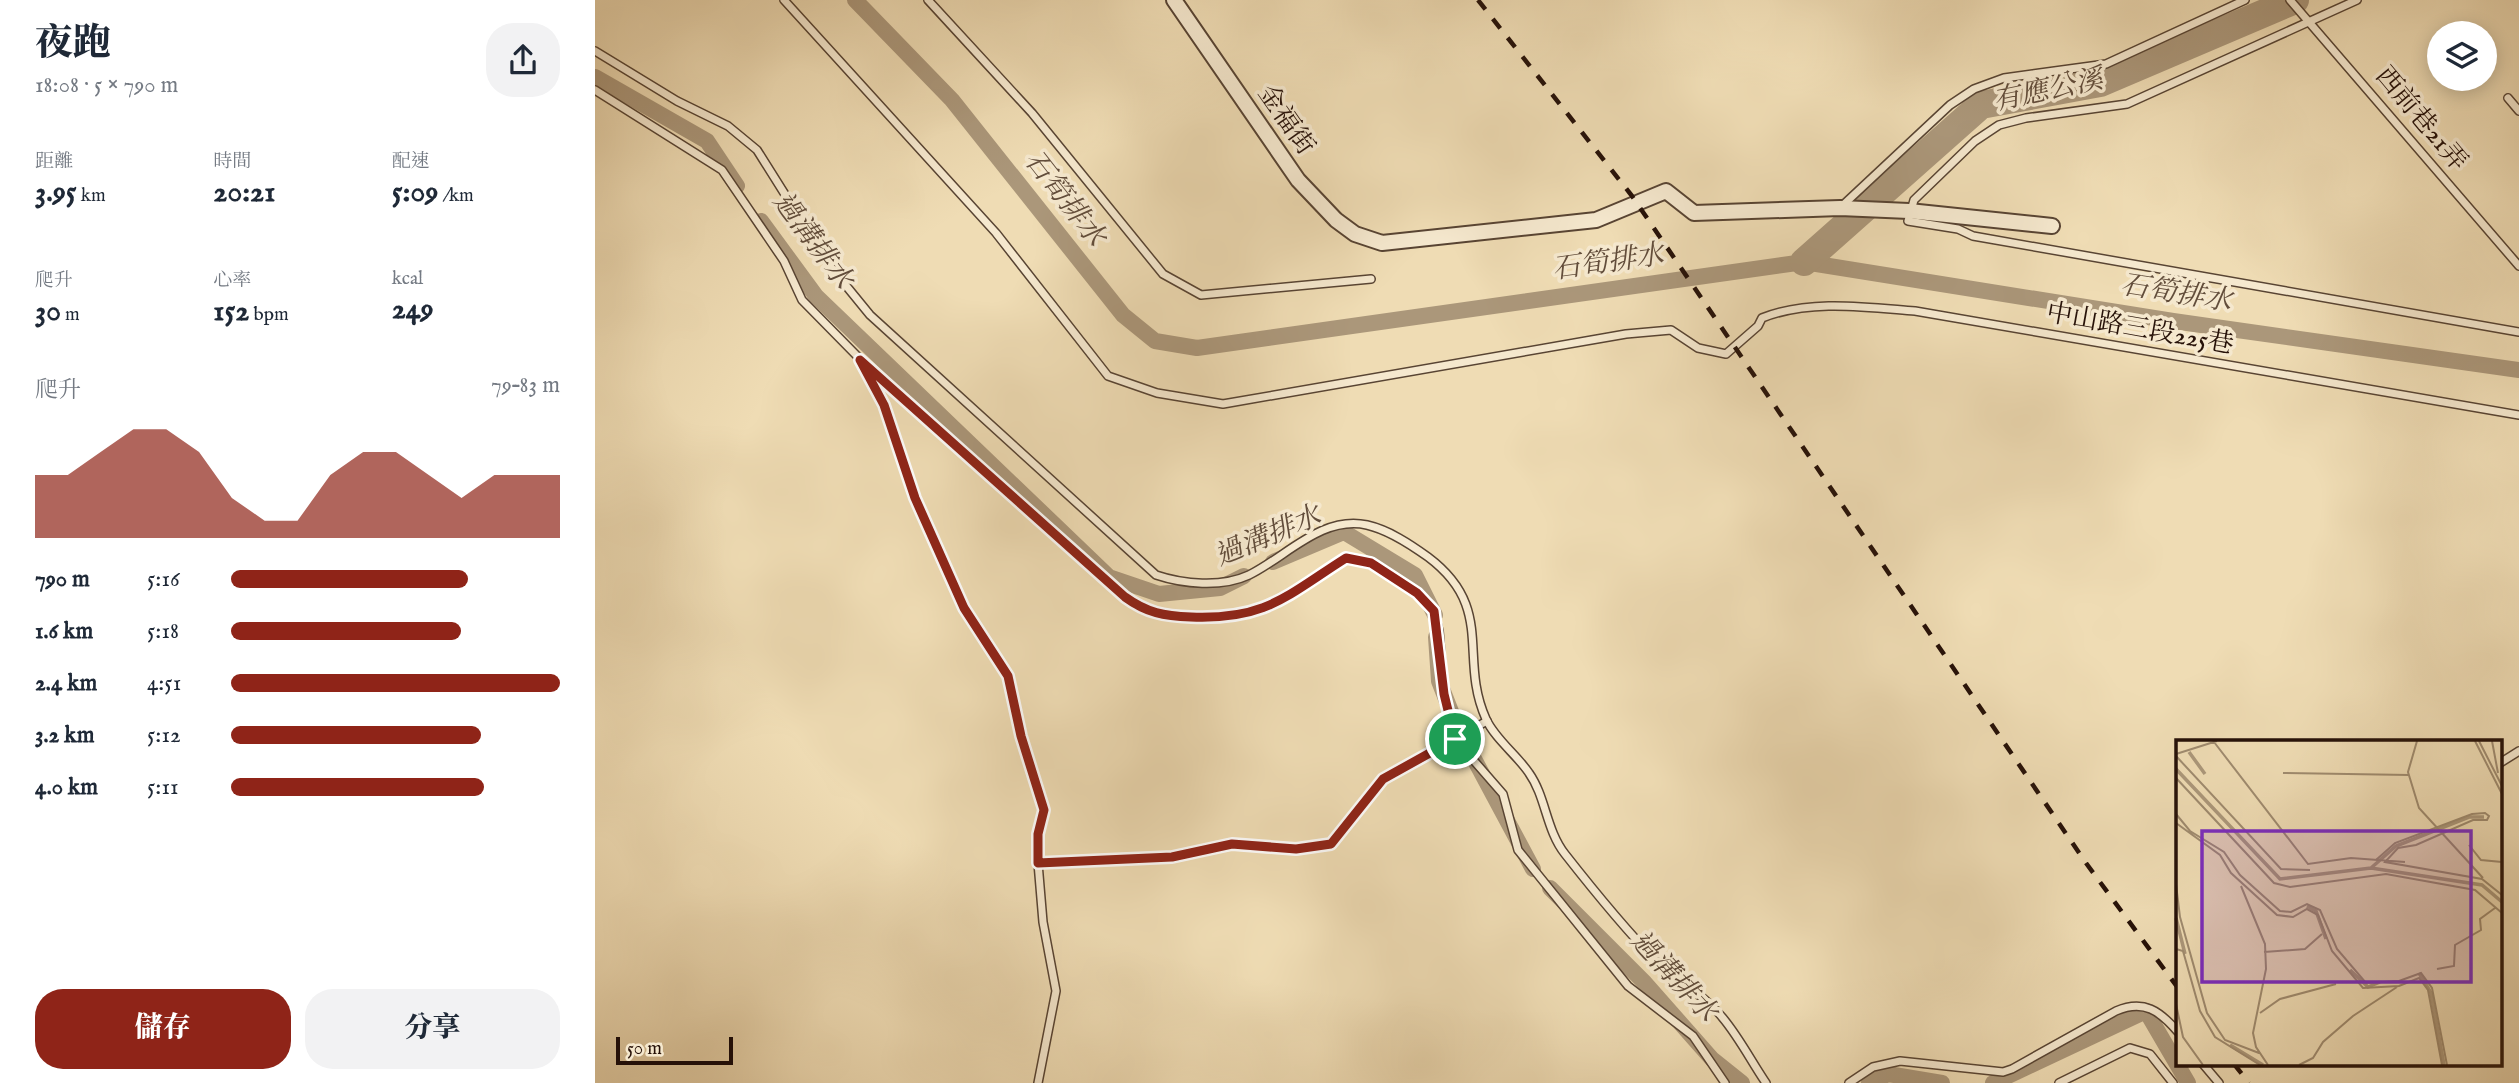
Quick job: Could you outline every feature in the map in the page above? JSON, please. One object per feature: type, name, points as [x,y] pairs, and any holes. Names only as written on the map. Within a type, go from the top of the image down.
[{"type":"street","name":"金福街","points":[[1174,0],[1298,180],[1336,220],[1355,234],[1382,243],[1595,220],[1666,191],[1694,213],[1840,208]]},
{"type":"street","points":[[1840,208],[1909,211],[2052,226]]},
{"type":"lane","name":"中山路三段225巷","points":[[784,0],[996,233],[1108,376],[1157,393],[1223,404],[1626,334],[1671,330],[1698,348],[1726,354],[1758,326],[1762,318],[1794,309],[1844,306],[1915,311],[2519,415]]},
{"type":"lane","points":[[928,0],[1032,113],[1163,275],[1201,295],[1371,279]]},
{"type":"lane","points":[[1840,208],[1950,105],[1974,89],[2004,78],[2106,64],[2245,0]]},
{"type":"lane","name":"西前巷21弄","points":[[2290,0],[2519,267]]},
{"type":"lane","points":[[2357,0],[2127,104],[2026,118],[1999,125],[1975,141],[1914,200],[1908,221],[1958,229],[1973,236],[2519,332]]},
{"type":"lane","points":[[595,51],[677,101],[728,126],[757,150],[830,266],[870,315],[1156,575],[1178,582],[1230,581],[1248,575],[1329,527],[1345,523],[1366,525],[1389,533],[1429,558],[1455,582],[1467,604],[1480,701],[1487,721],[1530,773],[1537,787],[1545,819],[1566,855],[1659,964],[1706,999],[1723,1018],[1766,1083]]},
{"type":"lane","points":[[595,90],[722,170],[784,261],[802,300],[860,360],[1125,597],[1148,612],[1192,617],[1244,616],[1268,608],[1346,558],[1359,558],[1417,593],[1434,611],[1444,694],[1455,739],[1503,794],[1514,840],[1524,858],[1628,986],[1693,1037],[1725,1083]]},
{"type":"lane","points":[[2508,98],[2519,111]]},
{"type":"lane","points":[[860,360],[884,405],[915,498],[964,608],[1008,676],[1021,736],[1044,810],[1038,834],[1038,863],[1043,922],[1056,991],[1038,1083]]},
{"type":"lane","points":[[1038,863],[1172,857],[1232,844],[1296,849],[1331,844],[1383,779],[1487,721]]},
{"type":"lane","points":[[2501,762],[2519,751]]},
{"type":"lane","points":[[1849,1083],[1873,1067],[1900,1061],[2003,1072],[2013,1069],[2116,1011],[2132,1006],[2156,1010],[2176,1030]]},
{"type":"lane","points":[[2059,1083],[2130,1048],[2150,1054],[2173,1083]]},
{"type":"lane","points":[[2205,1066],[2218,1083]]},
{"type":"waterway","name":"石筍排水","points":[[855,0],[952,100],[1123,315],[1155,341],[1197,348],[1804,262],[2173,321],[2519,370]]},
{"type":"waterway","name":"有應公溪","points":[[1804,262],[1981,105],[2100,83],[2295,0]]},
{"type":"waterway","name":"過溝排水","points":[[595,77],[707,141],[737,186]]},
{"type":"waterway","name":"過溝排水","points":[[761,221],[816,296],[1109,577],[1159,594],[1220,588],[1244,576]]},
{"type":"waterway","name":"過溝排水","points":[[1273,562],[1344,532],[1415,575],[1435,615]]},
{"type":"waterway","name":"過溝排水","points":[[1436,637],[1439,681],[1457,727],[1533,869]]},
{"type":"waterway","name":"過溝排水","points":[[1550,888],[1645,983],[1712,1059],[1742,1083]]},
{"type":"waterway","name":"過溝排水","points":[[1993,1083],[2146,1011],[2176,1062]]},
{"type":"waterway","name":"過溝排水","points":[[2178,1066],[2188,1083]]},
{"type":"waterway","name":"過溝排水","points":[[1869,1083],[1888,1074],[1942,1083]]},
{"type":"railway","points":[[1478,0],[1632,196],[2086,863],[2176,985]]},
{"type":"railway","points":[[2236,1066],[2249,1083]]},
{"type":"route","points":[[860,360],[1125,597],[1148,612],[1165,616],[1244,616],[1268,608],[1346,558],[1359,558],[1371,563],[1417,593],[1434,611],[1439,631],[1444,694],[1455,739],[1383,779],[1331,844],[1296,849],[1232,844],[1172,857],[1038,863],[1038,834],[1044,810],[1021,736],[1008,676],[964,608],[915,498],[884,405],[860,360]]}]
